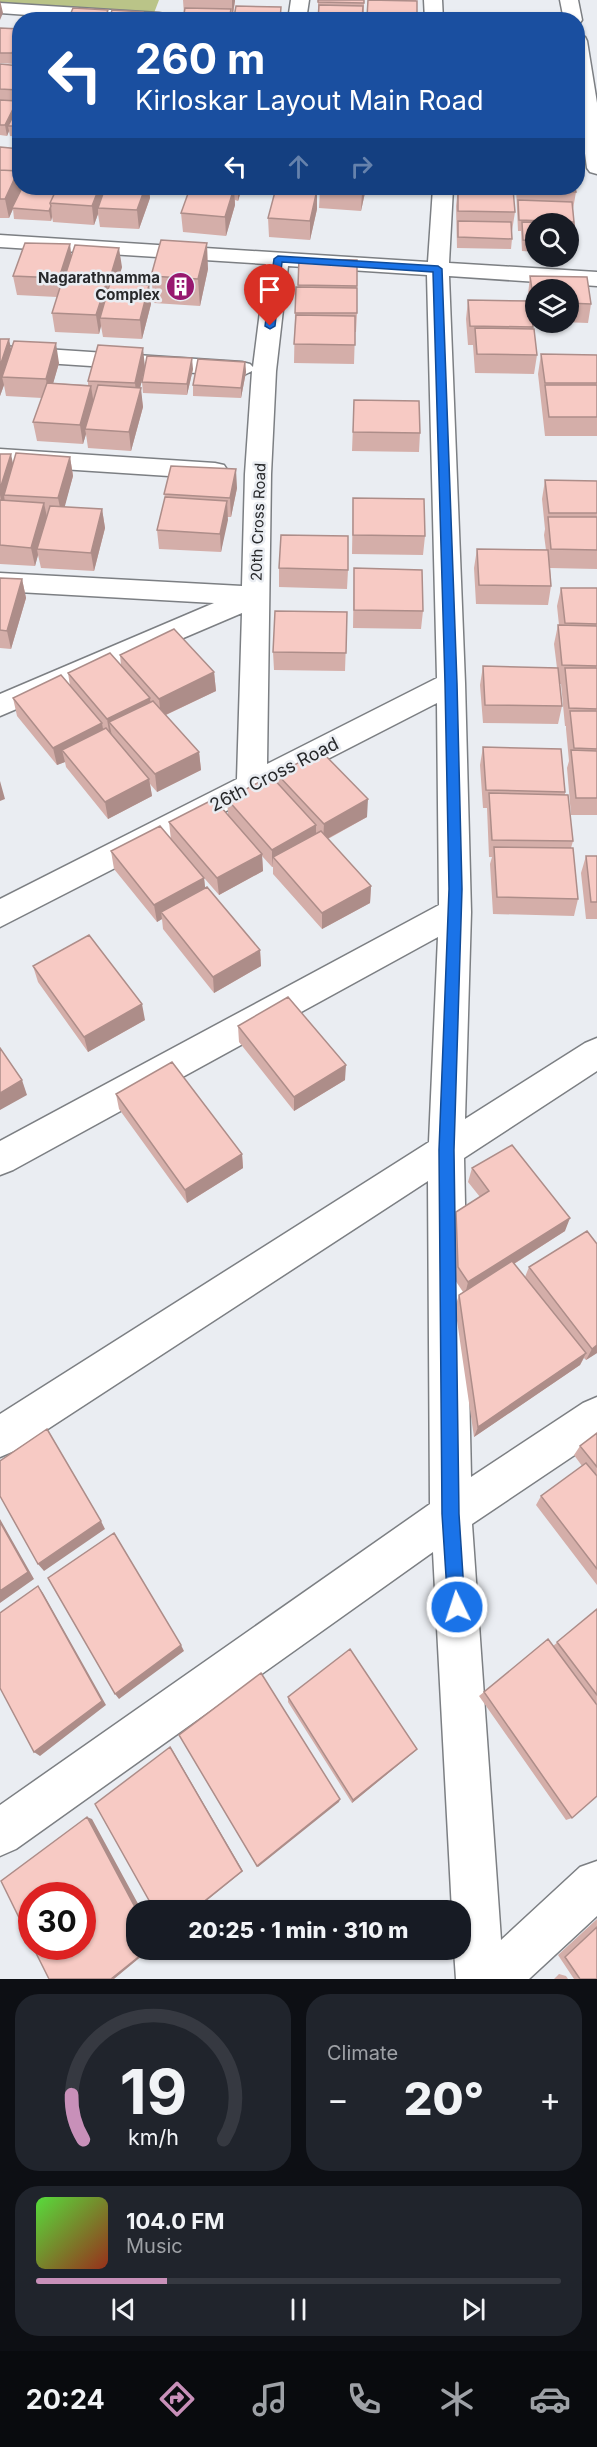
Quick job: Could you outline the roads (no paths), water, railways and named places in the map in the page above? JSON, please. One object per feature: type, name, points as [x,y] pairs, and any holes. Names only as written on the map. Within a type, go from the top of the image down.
[{"type":"street","points":[[0,8],[57,12]]},
{"type":"street","points":[[585,88],[597,168]]},
{"type":"street","points":[[443,195],[438,269],[451,683],[455,912],[446,1150],[451,1514],[480,1979]]},
{"type":"street","points":[[0,241],[597,279]]},
{"type":"street","name":"20th Cross Road","points":[[252,786],[258,474],[264,371],[278,259]]},
{"type":"street","points":[[0,353],[264,371]]},
{"type":"street","points":[[0,456],[258,474]]},
{"type":"street","points":[[0,582],[256,596]]},
{"type":"street","points":[[0,706],[256,596]]},
{"type":"street","name":"26th Cross Road","points":[[0,914],[451,683]]},
{"type":"street","points":[[0,1159],[455,912]]},
{"type":"street","points":[[0,1437],[597,1053]]},
{"type":"street","points":[[0,1833],[451,1514],[597,1417]]},
{"type":"street","points":[[494,1979],[597,1884]]},
{"type":"place","name":"Nagarathnamma Complex","points":[[181,286]]}]
